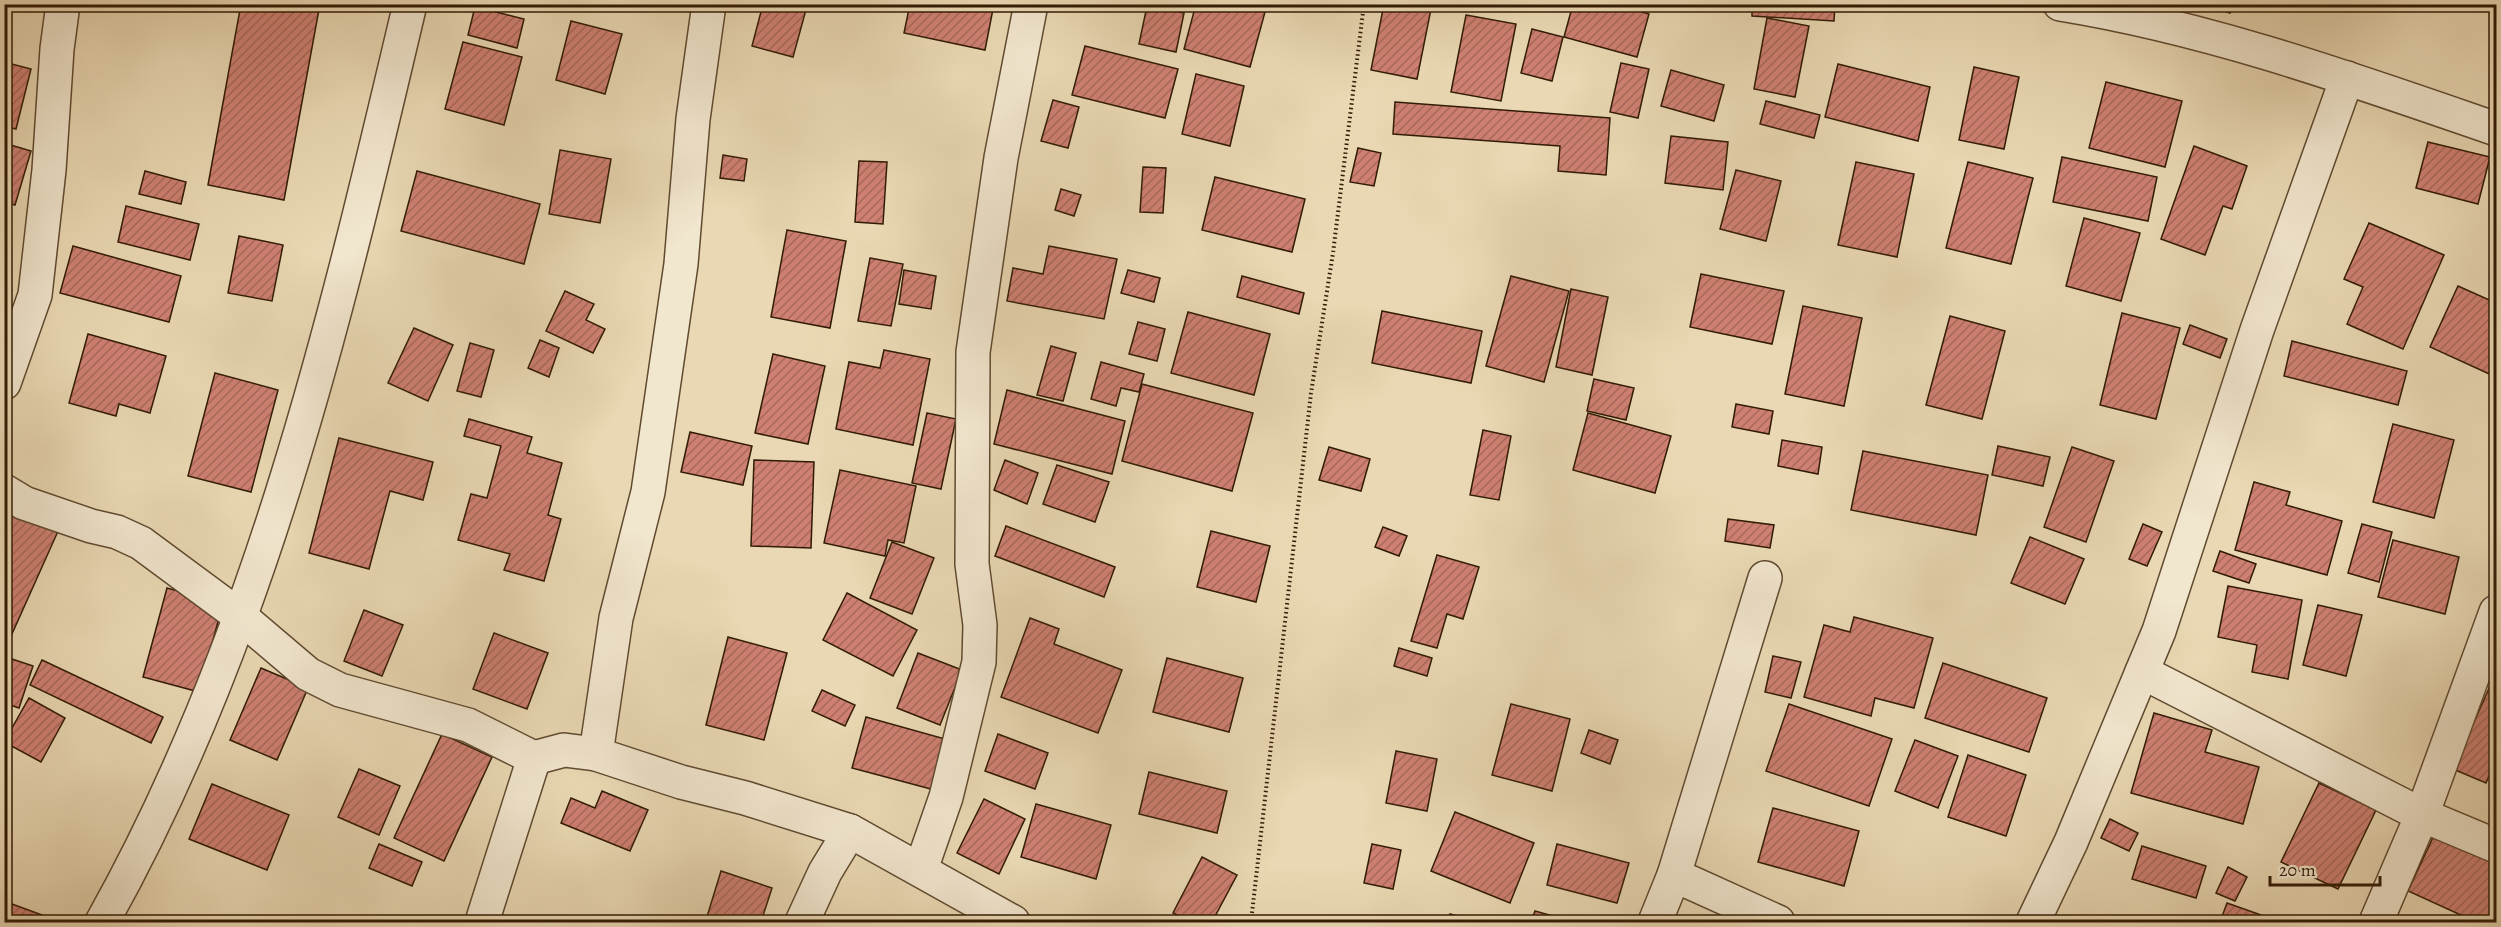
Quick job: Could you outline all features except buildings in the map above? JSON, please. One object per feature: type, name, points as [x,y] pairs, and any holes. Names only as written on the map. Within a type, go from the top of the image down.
[{"type":"street","points":[[4,383],[35,295],[49,170],[57,49],[63,4]]},
{"type":"street","points":[[102,922],[137,859],[166,797],[218,677],[241,617],[298,438],[355,238],[410,4]]},
{"type":"street","points":[[597,754],[616,618],[648,492],[681,264],[693,119],[709,4]]},
{"type":"street","points":[[921,869],[946,797],[979,662],[980,625],[972,564],[973,352],[1001,158],[1031,4]]},
{"type":"street","points":[[2060,4],[2119,15],[2244,47],[2347,78],[2496,129]]},
{"type":"street","points":[[2033,922],[2071,842],[2159,631],[2257,330],[2347,78]]},
{"type":"street","points":[[4,491],[24,503],[91,526],[117,532],[141,543],[241,617],[308,674],[340,690],[468,725],[534,758],[564,750],[597,754],[681,782],[745,798],[850,831],[1013,922]]},
{"type":"street","points":[[1655,922],[1674,875],[1765,578]]},
{"type":"street","points":[[2376,922],[2422,815],[2496,612]]},
{"type":"street","points":[[2142,672],[2422,815],[2496,846]]},
{"type":"street","points":[[482,922],[534,758]]},
{"type":"street","points":[[802,922],[825,872],[850,831]]},
{"type":"street","points":[[1674,875],[1778,922]]},
{"type":"path","points":[[1251,922],[1266,806],[1311,393],[1333,253],[1364,4]]}]
